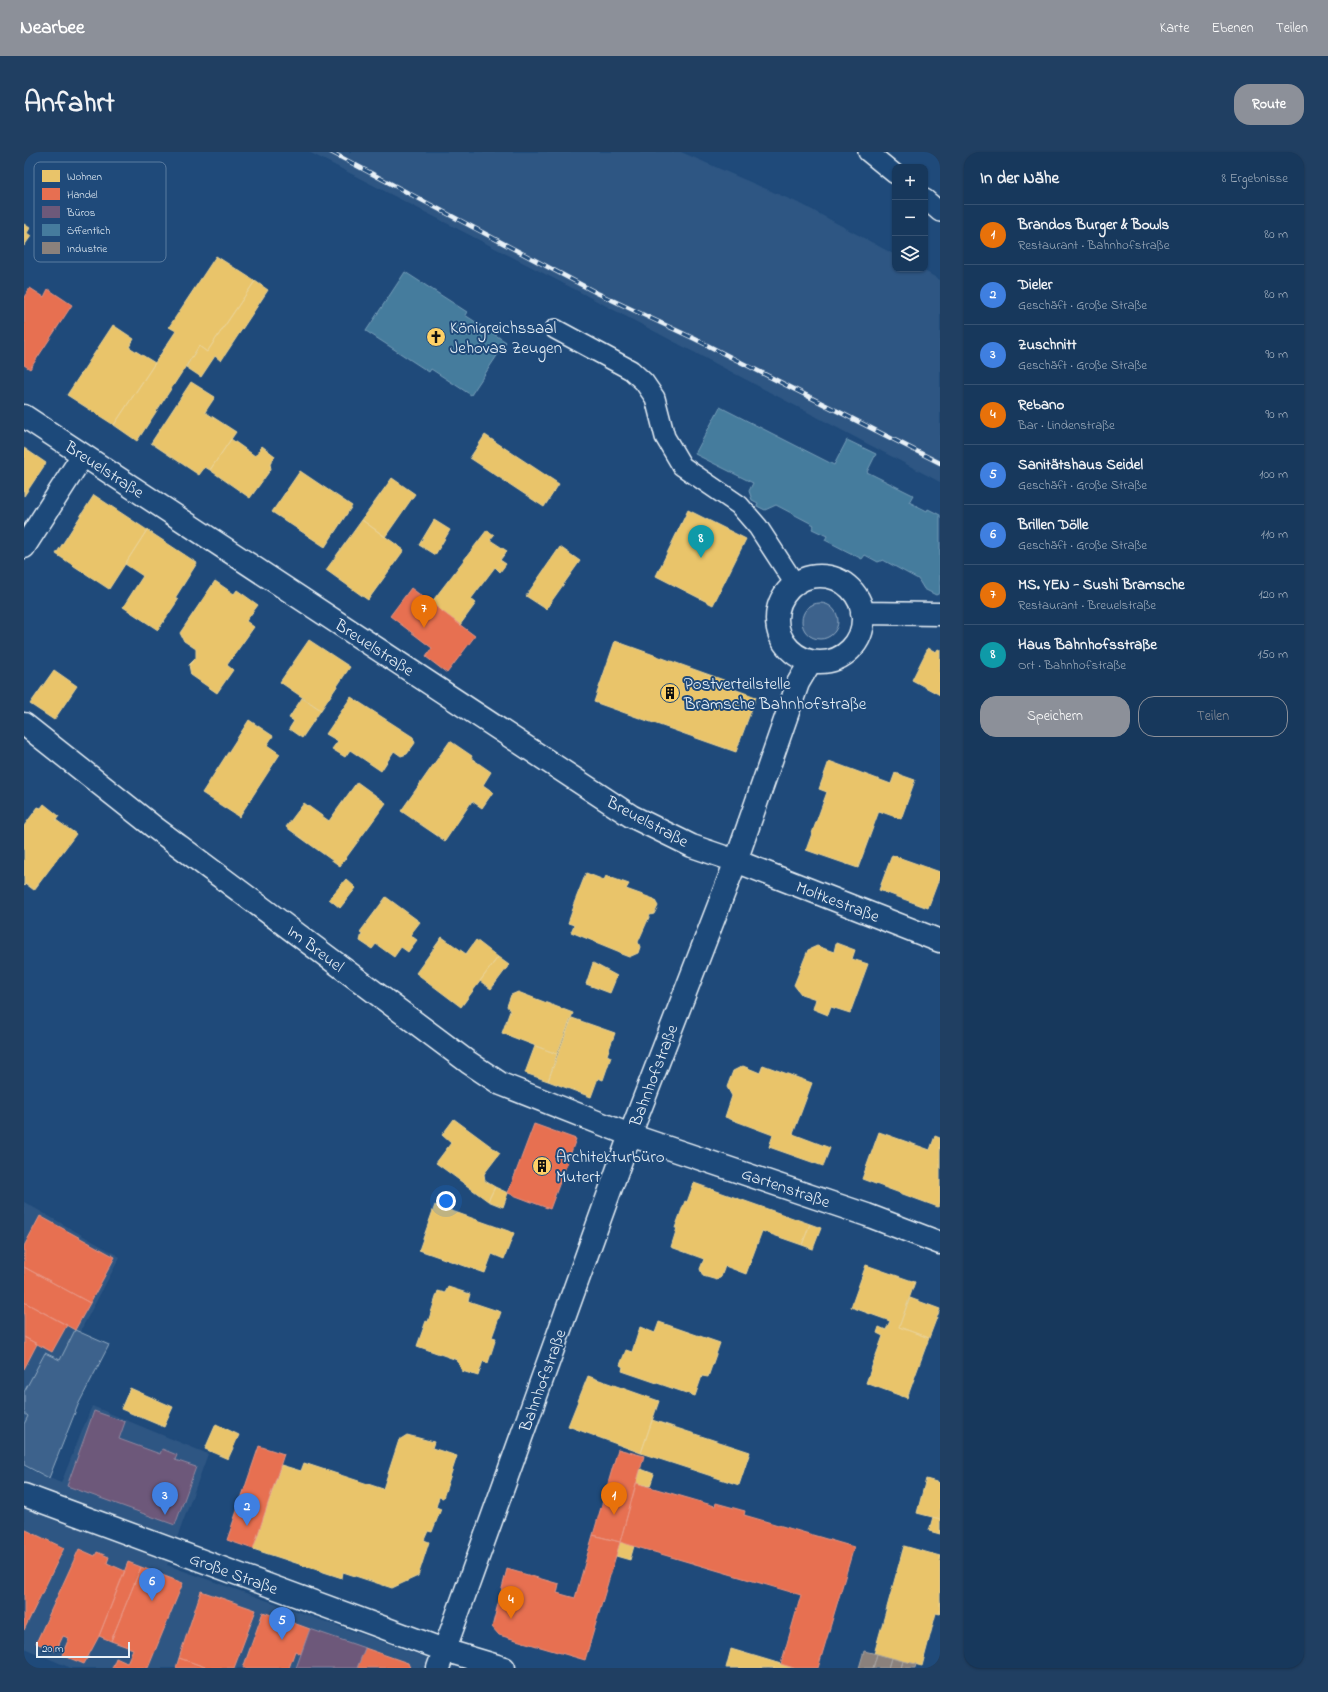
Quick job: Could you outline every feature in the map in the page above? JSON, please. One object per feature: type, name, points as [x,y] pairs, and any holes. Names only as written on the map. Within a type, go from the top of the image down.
[{"type":"street","name":"Breuelstraße","points":[[24,416],[631,816],[692,846],[736,861]]},
{"type":"street","points":[[24,547],[83,455]]},
{"type":"street","points":[[822,576],[843,583],[856,597],[862,613],[862,626],[858,640],[849,650],[838,658],[825,662],[811,661],[799,657],[789,650],[782,640],[778,628],[777,615],[780,603],[786,593],[795,584],[812,577],[822,576]]},
{"type":"street","points":[[862,613],[940,614]]},
{"type":"street","name":"Bahnhofstraße","points":[[441,1659],[630,1135],[736,861],[798,683],[811,661]]},
{"type":"street","name":"Im Breuel","points":[[24,724],[154,827],[468,1062],[501,1084],[630,1135]]},
{"type":"street","name":"Moltkestraße","points":[[736,861],[940,941]]},
{"type":"street","name":"Gartenstraße","points":[[630,1135],[867,1215],[940,1243]]},
{"type":"street","name":"Große Straße","points":[[24,1495],[441,1659],[504,1668]]},
{"type":"lane","points":[[868,152],[892,172]]},
{"type":"lane","points":[[926,200],[940,212]]},
{"type":"lane","points":[[555,329],[631,370],[644,382],[655,398],[665,437],[682,466],[739,505],[758,527],[795,584]]},
{"type":"shaded area","points":[[309,152],[681,152],[803,205],[892,253],[892,272],[926,272],[940,280],[940,482],[576,290]]},
{"type":"shaded area","points":[[824,603],[833,608],[837,614],[837,628],[833,634],[824,639],[816,639],[807,634],[803,628],[802,617],[807,608],[813,604]]},
{"type":"shaded area","points":[[24,1202],[120,1257],[62,1365],[24,1425]]},
{"type":"shaded area","points":[[75,1330],[109,1345],[78,1405],[49,1478],[24,1465],[24,1424],[28,1416],[24,1413],[24,1392],[45,1353],[60,1360]]},
{"type":"shaded area","points":[[92,1406],[208,1454],[167,1565],[456,1668],[71,1668],[24,1648],[24,1467],[61,1483]]},
{"type":"building: Wohnen","points":[[24,224],[30,228],[27,233],[31,236],[24,246]]},
{"type":"building: Wohnen","points":[[216,256],[255,281],[207,352],[199,346],[137,441],[114,425],[176,331],[169,327]]},
{"type":"building: Wohnen","points":[[255,281],[268,290],[221,361],[215,356],[201,377],[186,367],[199,346],[207,352]]},
{"type":"building: Wohnen","points":[[113,325],[134,339],[129,347],[155,363],[114,425],[67,395]]},
{"type":"building: Wohnen","points":[[191,382],[215,397],[205,412],[236,432],[210,470],[205,467],[199,475],[151,443]]},
{"type":"building: Wohnen","points":[[485,435],[559,484],[544,507],[470,458]]},
{"type":"building: Wohnen","points":[[231,439],[255,456],[262,446],[275,456],[270,464],[271,469],[250,498],[210,470]]},
{"type":"building: Wohnen","points":[[24,448],[46,463],[24,496]]},
{"type":"building: Wohnen","points":[[300,471],[352,506],[325,547],[272,512]]},
{"type":"building: Wohnen","points":[[392,478],[415,494],[385,537],[362,520]]},
{"type":"building: Wohnen","points":[[94,495],[147,530],[109,589],[56,554]]},
{"type":"building: Wohnen","points":[[688,510],[746,539],[713,605],[656,576]]},
{"type":"building: Wohnen","points":[[362,520],[404,550],[368,600],[326,570]]},
{"type":"building: Wohnen","points":[[434,520],[450,530],[435,555],[419,545]]},
{"type":"building: Wohnen","points":[[147,530],[197,563],[175,598],[178,600],[158,630],[123,607],[143,576],[125,564]]},
{"type":"building: Wohnen","points":[[487,530],[494,535],[490,540],[507,551],[500,560],[506,564],[500,572],[495,567],[471,599],[476,603],[460,625],[431,603]]},
{"type":"building: Wohnen","points":[[560,547],[580,561],[546,609],[526,596]]},
{"type":"building: Wohnen","points":[[215,581],[234,594],[237,590],[258,605],[246,621],[254,627],[227,665],[233,670],[217,693],[191,675],[189,665],[196,658],[196,649],[184,641],[180,633]]},
{"type":"building: Wohnen","points":[[309,640],[350,667],[321,710],[280,682]]},
{"type":"building: Wohnen","name":"Postverteilstelle Bramsche Bahnhofstraße","points":[[615,641],[732,683],[731,688],[756,697],[736,752],[594,702]]},
{"type":"building: Wohnen","points":[[928,648],[936,652],[938,649],[940,650],[940,695],[912,680]]},
{"type":"building: Wohnen","points":[[54,670],[77,686],[54,720],[30,704]]},
{"type":"building: Wohnen","points":[[351,697],[413,737],[415,743],[407,754],[401,756],[394,751],[381,771],[350,750],[345,757],[332,749],[338,741],[326,734]]},
{"type":"building: Wohnen","points":[[302,698],[321,710],[302,738],[289,729],[294,721],[289,718]]},
{"type":"building: Wohnen","points":[[249,720],[273,736],[267,745],[280,754],[239,817],[202,793]]},
{"type":"building: Wohnen","points":[[450,741],[472,756],[471,758],[491,772],[483,785],[493,792],[482,808],[472,801],[445,841],[401,811]]},
{"type":"building: Wohnen","points":[[829,761],[891,784],[895,773],[915,780],[901,819],[879,811],[858,868],[806,850],[827,792],[819,789]]},
{"type":"building: Wohnen","points":[[357,782],[386,803],[340,866],[286,827],[304,803],[329,821]]},
{"type":"building: Wohnen","points":[[44,804],[59,816],[56,820],[76,834],[34,890],[26,884],[24,886],[24,826],[38,807],[41,808]]},
{"type":"building: Wohnen","points":[[892,855],[940,872],[940,876],[928,908],[879,890]]},
{"type":"building: Wohnen","points":[[586,873],[604,880],[606,876],[629,884],[626,889],[654,899],[658,906],[654,914],[650,915],[638,942],[640,947],[638,953],[629,957],[571,932],[574,925],[568,923]]},
{"type":"building: Wohnen","points":[[346,879],[356,888],[340,908],[329,899]]},
{"type":"building: Wohnen","points":[[386,897],[420,922],[410,935],[417,940],[408,952],[401,947],[394,957],[376,944],[372,949],[360,941],[362,933],[360,932]]},
{"type":"building: Wohnen","points":[[442,937],[466,954],[476,940],[498,957],[461,1007],[416,973]]},
{"type":"building: Wohnen","points":[[836,943],[855,950],[852,959],[868,964],[850,1013],[831,1007],[828,1015],[813,1009],[816,999],[801,994],[794,985],[808,950],[817,946],[834,952]]},
{"type":"building: Wohnen","points":[[498,957],[509,965],[491,989],[480,981]]},
{"type":"building: Wohnen","points":[[593,963],[617,976],[610,993],[586,984]]},
{"type":"building: Wohnen","points":[[518,992],[573,1013],[557,1054],[502,1033],[510,1011],[507,1006],[511,995]]},
{"type":"building: Wohnen","points":[[572,1018],[615,1033],[607,1055],[611,1057],[603,1080],[598,1078],[591,1097],[548,1081]]},
{"type":"building: Wohnen","points":[[535,1046],[557,1054],[548,1081],[525,1073]]},
{"type":"building: Wohnen","points":[[763,1065],[812,1083],[793,1134],[830,1148],[823,1166],[769,1147],[773,1135],[725,1117],[732,1096],[727,1087],[733,1071],[743,1066],[760,1073]]},
{"type":"building: Wohnen","points":[[454,1119],[500,1153],[484,1174],[485,1181],[495,1187],[488,1201],[436,1163],[451,1143],[442,1135]]},
{"type":"building: Wohnen","points":[[879,1132],[930,1150],[935,1136],[940,1138],[940,1203],[938,1207],[862,1179]]},
{"type":"building: Wohnen","points":[[694,1183],[810,1224],[802,1245],[762,1231],[746,1274],[725,1266],[721,1277],[717,1280],[703,1276],[700,1269],[704,1259],[671,1247],[677,1228],[675,1228],[685,1201],[687,1202]]},
{"type":"building: Wohnen","points":[[495,1187],[508,1193],[503,1207],[488,1201]]},
{"type":"building: Wohnen","points":[[435,1205],[514,1233],[504,1259],[492,1254],[485,1273],[419,1250]]},
{"type":"building: Wohnen","points":[[810,1224],[821,1228],[813,1249],[802,1245]]},
{"type":"building: Wohnen","points":[[866,1265],[915,1282],[899,1327],[929,1338],[907,1398],[866,1383],[883,1336],[877,1333],[879,1327],[886,1330],[890,1321],[851,1307]]},
{"type":"building: Wohnen","points":[[448,1287],[470,1294],[468,1301],[501,1312],[492,1337],[496,1338],[488,1363],[483,1361],[478,1376],[462,1371],[457,1360],[417,1346],[426,1321],[428,1322],[438,1291],[445,1293]]},
{"type":"building: Wohnen","points":[[910,1298],[940,1309],[929,1338],[899,1327]]},
{"type":"building: Wohnen","points":[[659,1322],[720,1343],[708,1377],[702,1376],[695,1396],[622,1371],[623,1367],[620,1365],[626,1350],[632,1352],[640,1327],[655,1333]]},
{"type":"building: Wohnen","points":[[588,1376],[659,1401],[641,1453],[568,1426]]},
{"type":"building: Wohnen","points":[[130,1388],[173,1407],[164,1427],[121,1409]]},
{"type":"building: Wohnen","points":[[652,1420],[750,1452],[739,1485],[641,1453]]},
{"type":"building: Wohnen","points":[[216,1424],[239,1435],[228,1459],[205,1449]]},
{"type":"building: Wohnen","points":[[407,1435],[434,1442],[432,1448],[457,1456],[443,1498],[439,1497],[436,1507],[441,1509],[432,1532],[428,1531],[424,1540],[429,1542],[418,1576],[392,1588],[343,1572],[342,1578],[253,1549],[281,1465],[301,1471],[304,1463],[383,1489],[399,1440]]},
{"type":"building: Wohnen","points":[[641,1469],[654,1474],[650,1486],[636,1483]]},
{"type":"building: Wohnen","points":[[926,1479],[940,1483],[940,1519],[917,1513]]},
{"type":"building: Wohnen","points":[[933,1517],[940,1519],[940,1534],[929,1531]]},
{"type":"building: Wohnen","points":[[620,1542],[634,1546],[630,1560],[616,1556]]},
{"type":"building: Wohnen","points":[[904,1546],[940,1556],[940,1614],[936,1613],[922,1666],[874,1654]]},
{"type":"building: Wohnen","points":[[731,1649],[781,1664],[794,1668],[726,1668]]},
{"type":"building: Handel","points":[[30,288],[44,297],[48,289],[72,305],[30,369],[24,365],[24,297]]},
{"type":"building: Handel","points":[[411,588],[475,636],[447,673],[426,657],[432,648],[390,616]]},
{"type":"building: Handel","name":"Architekturbüro Mutert","points":[[534,1124],[576,1139],[550,1209],[508,1193]]},
{"type":"building: Handel","points":[[40,1216],[115,1257],[90,1303],[24,1267],[24,1246]]},
{"type":"building: Handel","points":[[24,1267],[90,1303],[75,1330],[24,1302]]},
{"type":"building: Handel","points":[[24,1302],[67,1325],[52,1352],[24,1337]]},
{"type":"building: Handel","points":[[24,1337],[37,1344],[24,1369]]},
{"type":"building: Handel","points":[[259,1446],[284,1454],[253,1549],[227,1540]]},
{"type":"building: Handel","points":[[618,1449],[644,1456],[620,1542],[593,1535]]},
{"type":"building: Handel","points":[[636,1483],[715,1506],[716,1503],[745,1511],[744,1515],[854,1547],[818,1668],[794,1668],[781,1664],[801,1595],[620,1542]]},
{"type":"building: Handel","points":[[24,1529],[64,1548],[24,1630]]},
{"type":"building: Handel","points":[[593,1535],[620,1542],[585,1660],[499,1635],[492,1627],[507,1569],[559,1584],[557,1593],[575,1598]]},
{"type":"building: Handel","points":[[79,1549],[95,1556],[97,1552],[109,1557],[107,1563],[125,1571],[99,1636],[84,1664],[62,1655],[69,1638],[63,1636],[56,1651],[36,1643]]},
{"type":"building: Handel","points":[[128,1562],[141,1567],[111,1641],[99,1636]]},
{"type":"building: Handel","points":[[141,1567],[183,1583],[148,1668],[112,1668],[116,1658],[127,1663],[133,1649],[111,1641]]},
{"type":"building: Handel","points":[[201,1591],[256,1610],[234,1668],[208,1668],[179,1658]]},
{"type":"building: Handel","points":[[263,1612],[310,1629],[301,1654],[295,1651],[289,1668],[243,1668]]},
{"type":"building: Handel","points":[[365,1648],[408,1663],[410,1668],[357,1668]]},
{"type":"building: Handel","points":[[179,1658],[208,1668],[176,1668]]},
{"type":"building: Büros","points":[[94,1411],[125,1422],[119,1439],[160,1454],[162,1449],[177,1455],[175,1460],[196,1467],[175,1525],[67,1486]]},
{"type":"building: Büros","points":[[310,1629],[365,1648],[357,1668],[296,1668]]},
{"type":"building: Öffentlich","name":"Königreichssaal Jehovas Zeugen","points":[[405,272],[467,312],[465,315],[506,342],[471,395],[431,369],[429,372],[366,331]]},
{"type":"building: Öffentlich","points":[[720,407],[834,465],[847,440],[876,454],[867,472],[913,495],[909,502],[927,511],[928,509],[940,515],[940,593],[936,595],[924,589],[918,579],[883,560],[878,562],[865,555],[862,559],[825,540],[827,536],[812,529],[814,525],[776,505],[765,510],[757,506],[758,503],[752,500],[749,491],[753,483],[695,454]]},
{"type":"building: Industrie","points":[[864,1651],[877,1654],[873,1668],[859,1668]]},
{"type":"building: Industrie","points":[[877,1654],[891,1658],[888,1668],[873,1668]]},
{"type":"building: Industrie","points":[[891,1658],[903,1661],[901,1668],[888,1668]]},
{"type":"building: Industrie","points":[[903,1661],[916,1664],[915,1668],[901,1668]]},
{"type":"railway","points":[[331,152],[597,293],[695,339],[940,463]]},
{"type":"place","name":"Königreichssaal Jehovas Zeugen","points":[[436,337]]},
{"type":"place","name":"Haus Bahnhofsstraße","points":[[701,558]]},
{"type":"place","name":"MS. YEN - Sushi Bramsche","points":[[424,628]]},
{"type":"place","name":"Postverteilstelle Bramsche Bahnhofstraße","points":[[670,693]]},
{"type":"place","name":"Architekturbüro Mutert","points":[[542,1166]]},
{"type":"place","name":"Zuschnitt","points":[[165,1515]]},
{"type":"place","name":"Brandos Burger & Bowls","points":[[614,1515]]},
{"type":"place","name":"Dieler","points":[[247,1526]]},
{"type":"place","name":"Brillen Dölle","points":[[152,1601]]},
{"type":"place","name":"Rebano","points":[[511,1619]]},
{"type":"place","name":"Sanitätshaus Seidel","points":[[282,1640]]}]
